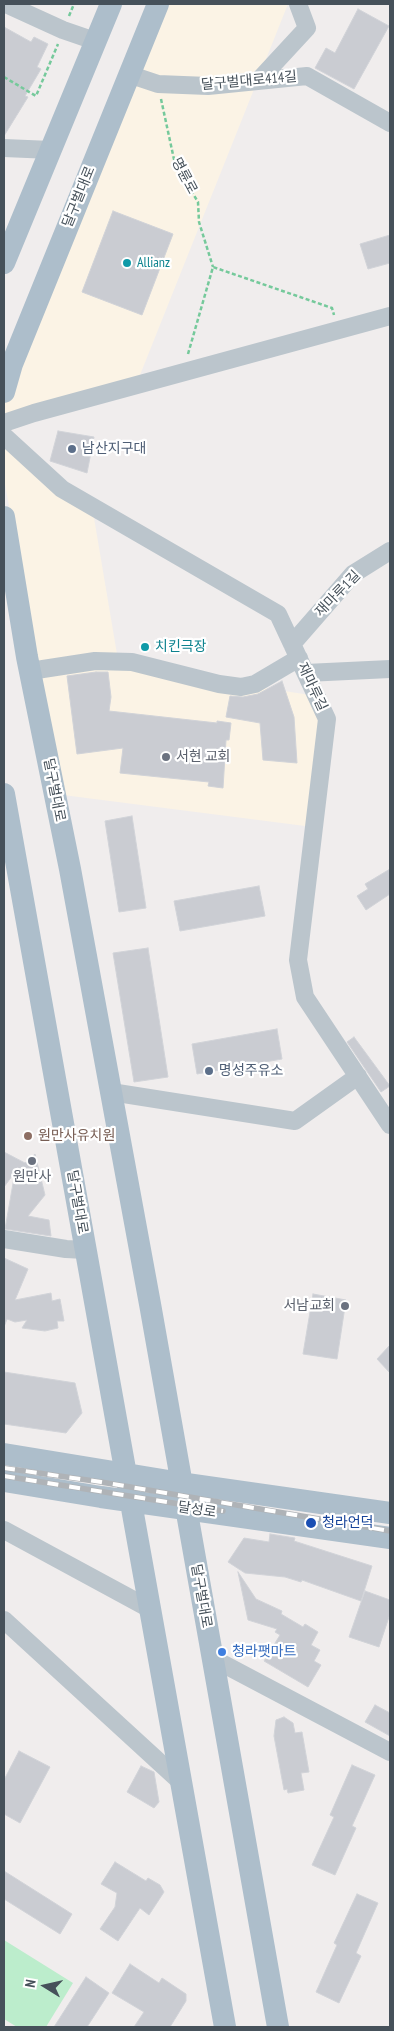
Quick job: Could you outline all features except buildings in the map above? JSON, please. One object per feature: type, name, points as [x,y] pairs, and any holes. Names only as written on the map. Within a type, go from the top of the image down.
[{"type":"main road","points":[[4,263],[110,4]]},
{"type":"main road","name":"달구벌대로","points":[[4,392],[12,364],[158,4]]},
{"type":"main road","name":"달구벌대로","points":[[4,517],[30,671],[70,869],[111,1092],[278,2027]]},
{"type":"main road","name":"달구벌대로","points":[[4,794],[7,828],[126,1473],[225,2027]]},
{"type":"main road","points":[[4,1454],[181,1483],[390,1513]]},
{"type":"main road","name":"달성로","points":[[4,1481],[390,1538]]},
{"type":"street","points":[[6,4],[63,30],[94,41]]},
{"type":"street","points":[[258,81],[307,28],[298,4]]},
{"type":"street","name":"달구벌대로414길","points":[[128,74],[158,84],[208,86],[307,76],[390,123]]},
{"type":"street","points":[[4,148],[51,150]]},
{"type":"street","points":[[4,423],[390,316]]},
{"type":"street","name":"재마루길","points":[[4,436],[62,489],[278,614],[327,719],[298,960],[305,997],[390,1125]]},
{"type":"street","name":"재마루1길","points":[[299,658],[353,574],[390,551]]},
{"type":"street","points":[[30,671],[95,661],[132,662],[218,684],[241,687],[255,684],[299,658],[390,669]]},
{"type":"street","points":[[111,1092],[295,1121],[358,1076]]},
{"type":"street","points":[[4,1239],[66,1249],[85,1250]]},
{"type":"street","points":[[4,1530],[150,1609]]},
{"type":"street","points":[[4,1620],[182,1783]]},
{"type":"street","points":[[212,1658],[390,1752]]},
{"type":"path","points":[[4,77],[36,96],[74,4]]},
{"type":"path","name":"명륜로","points":[[158,84],[175,164],[198,202],[199,222],[213,267]]},
{"type":"path","points":[[182,373],[213,267],[332,308],[338,330]]},
{"type":"shaded area","points":[[158,4],[288,4],[136,385],[4,424],[4,392]]},
{"type":"shaded area","points":[[4,435],[92,506],[119,666],[317,696],[327,719],[313,827],[63,795],[4,479]]},
{"type":"green space","points":[[4,1940],[73,1983],[46,2027],[17,2027],[4,2019]]},
{"type":"railway","points":[[4,1468],[101,1482],[390,1531]]},
{"type":"railway","points":[[4,1476],[223,1511]]},
{"type":"place","name":"Allianz","points":[[127,263]]},
{"type":"place","name":"남산지구대","points":[[72,449]]},
{"type":"place","name":"치킨극장","points":[[145,647]]},
{"type":"place","name":"서현 교회","points":[[166,757]]},
{"type":"place","name":"명성주유소","points":[[209,1071]]},
{"type":"place","name":"원만사유치원","points":[[28,1136]]},
{"type":"place","name":"원만사","points":[[32,1161]]},
{"type":"place","name":"서남교회","points":[[345,1306]]},
{"type":"place","name":"청라언덕","points":[[311,1523]]},
{"type":"place","name":"청라팻마트","points":[[222,1652]]}]
